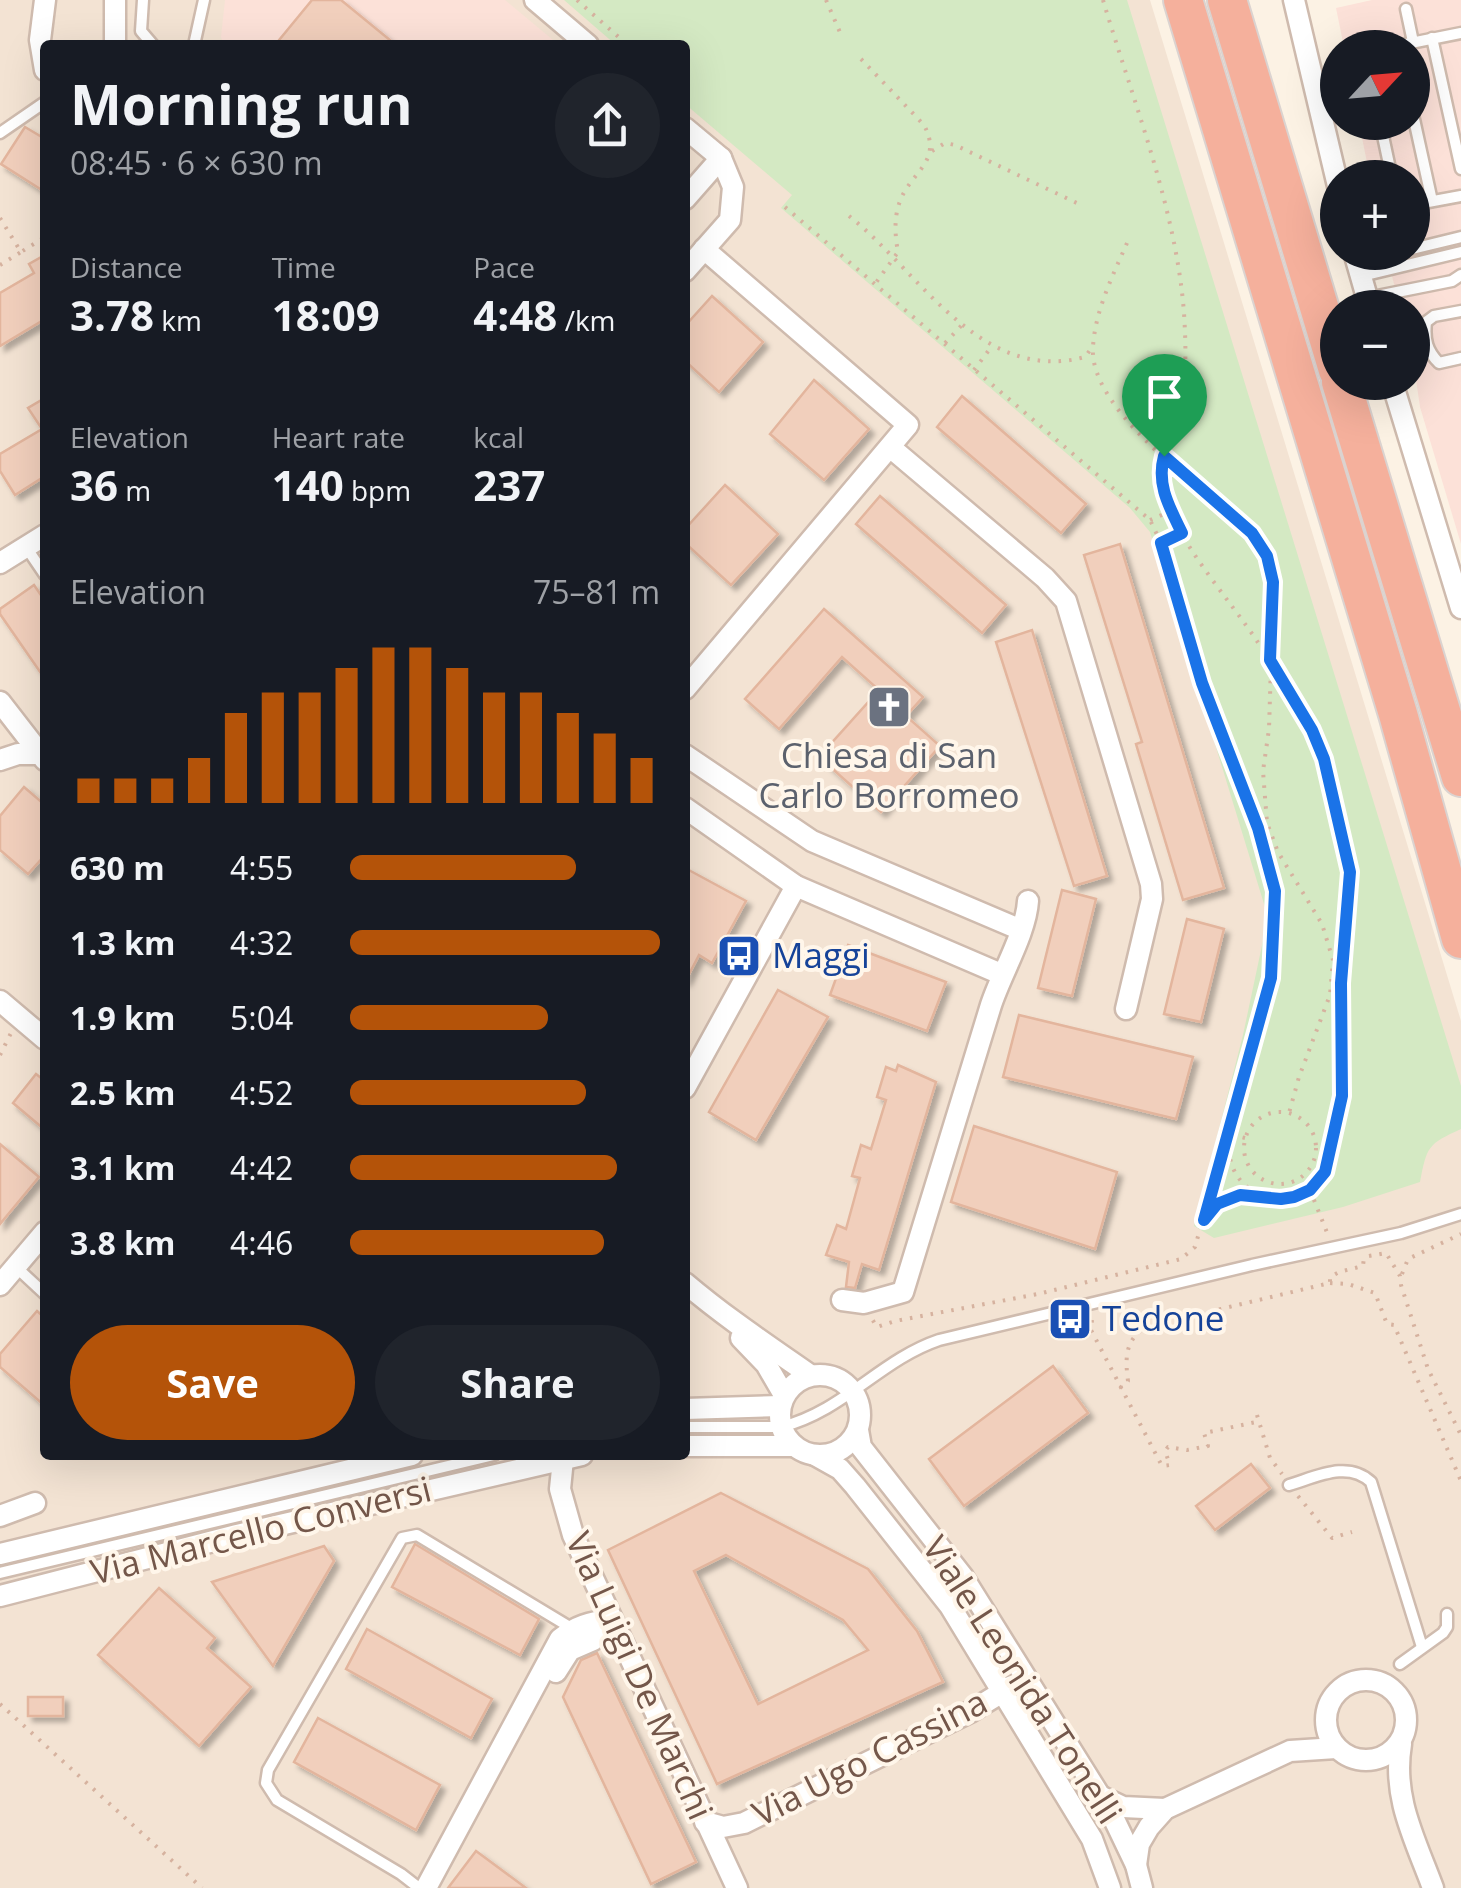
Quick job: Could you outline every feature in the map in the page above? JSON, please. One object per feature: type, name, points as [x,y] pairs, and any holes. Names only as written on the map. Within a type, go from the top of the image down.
[{"type":"highway","points":[[1183,0],[1398,714],[1461,939]]},
{"type":"highway","points":[[1226,0],[1320,311]]},
{"type":"highway","points":[[1347,400],[1461,777]]},
{"type":"street","points":[[40,40],[45,0]]},
{"type":"street","points":[[115,0],[115,40]]},
{"type":"street","points":[[535,0],[582,40]]},
{"type":"street","points":[[1294,0],[1332,160]]},
{"type":"street","points":[[690,132],[720,158],[733,188],[730,220],[690,265]]},
{"type":"street","points":[[690,193],[720,158]]},
{"type":"street","points":[[690,683],[908,425],[704,250]]},
{"type":"street","points":[[1397,400],[1461,608]]},
{"type":"street","points":[[890,447],[1066,601],[1151,884],[1152,899],[1126,1009]]},
{"type":"street","points":[[0,563],[40,538]]},
{"type":"street","points":[[3,718],[40,755]]},
{"type":"street","points":[[0,760],[18,754],[40,757]]},
{"type":"street","points":[[690,758],[812,841],[1018,928]]},
{"type":"street","points":[[690,812],[796,886],[1001,974]]},
{"type":"street","points":[[690,1079],[796,886]]},
{"type":"street","points":[[853,1301],[902,1292],[1001,974],[1014,953],[1028,902]]},
{"type":"street","points":[[0,1002],[40,1035]]},
{"type":"street","points":[[0,1285],[40,1238]]},
{"type":"street","points":[[690,1287],[733,1323],[746,1327],[810,1375],[834,1377],[853,1392],[860,1412],[858,1430],[841,1450],[815,1455]]},
{"type":"street","points":[[690,1446],[794,1446],[766,1364],[742,1341],[733,1323]]},
{"type":"street","points":[[782,1410],[791,1386],[810,1375]]},
{"type":"street","points":[[690,1408],[782,1410]]},
{"type":"street","name":"Viale Leonida Tonelli","points":[[858,1430],[861,1446],[964,1577],[1033,1687],[1100,1796],[1136,1865],[1142,1888]]},
{"type":"street","name":"Viale Leonida Tonelli","points":[[794,1446],[840,1469],[950,1606],[1092,1838],[1110,1888]]},
{"type":"street","name":"Via Marcello Conversi","points":[[0,1554],[391,1460]]},
{"type":"street","name":"Via Marcello Conversi","points":[[0,1596],[237,1534],[559,1460]]},
{"type":"street","name":"Via Luigi De Marchi","points":[[571,1460],[560,1489],[572,1535],[737,1888]]},
{"type":"street","points":[[0,1516],[35,1502]]},
{"type":"street","points":[[426,1888],[560,1639],[573,1628],[611,1620]]},
{"type":"street","points":[[426,1888],[570,1650],[592,1640],[611,1620]]},
{"type":"street","points":[[1336,1748],[1326,1717],[1330,1702],[1340,1690],[1369,1680],[1384,1684],[1396,1694],[1405,1708],[1407,1729],[1398,1763],[1400,1799],[1433,1888]]},
{"type":"street","name":"Via Ugo Cassina","points":[[705,1822],[722,1826],[744,1822],[970,1712],[1002,1690],[1017,1684],[1033,1687]]},
{"type":"street","points":[[1100,1796],[1139,1810],[1165,1810],[1290,1750],[1326,1717]]},
{"type":"street","points":[[1363,1760],[1390,1754],[1401,1744]]},
{"type":"street","points":[[1290,1750],[1336,1748],[1363,1760],[1400,1799]]},
{"type":"street","points":[[1136,1865],[1139,1844],[1165,1810]]},
{"type":"lane","points":[[143,0],[141,31],[148,40]]},
{"type":"lane","points":[[196,40],[204,0]]},
{"type":"lane","points":[[1406,10],[1410,30]]},
{"type":"lane","points":[[1461,33],[1432,38],[1461,169]]},
{"type":"lane","points":[[0,133],[40,105]]},
{"type":"lane","points":[[1419,140],[1432,201],[1461,196]]},
{"type":"lane","points":[[1430,244],[1461,237]]},
{"type":"lane","points":[[1430,255],[1459,252],[1461,267]]},
{"type":"lane","points":[[1418,290],[1461,276]]},
{"type":"lane","points":[[1461,311],[1434,316],[1426,322],[1424,336],[1430,354],[1439,363],[1461,358]]},
{"type":"lane","points":[[26,547],[40,567]]},
{"type":"lane","points":[[690,1426],[782,1410],[824,1412],[900,1358],[939,1340],[1252,1264],[1401,1233],[1461,1214]]},
{"type":"lane","points":[[16,1266],[40,1289]]},
{"type":"lane","name":"Via Marcello Conversi","points":[[0,1573],[473,1460]]},
{"type":"lane","points":[[1290,1485],[1344,1470],[1360,1473],[1372,1482],[1422,1647]]},
{"type":"lane","points":[[426,1888],[277,1800],[266,1783],[268,1770],[402,1538],[417,1535],[573,1628]]},
{"type":"lane","points":[[1400,1664],[1443,1633],[1447,1614]]},
{"type":"path","points":[[577,0],[623,40]]},
{"type":"path","points":[[826,0],[842,37]]},
{"type":"path","points":[[1103,0],[1177,251],[1186,364],[1180,409],[1161,468],[1163,491],[1182,533],[1270,660],[1312,730],[1324,759],[1350,872],[1341,983],[1342,1096],[1329,1161],[1310,1190],[1294,1197],[1240,1195],[1217,1204],[1204,1220]]},
{"type":"path","points":[[862,59],[924,125],[932,151]]},
{"type":"path","points":[[874,284],[898,252],[895,234],[900,202],[932,151],[945,143],[1081,205]]},
{"type":"path","points":[[785,208],[1150,520],[1161,543],[1202,683],[1258,828],[1275,891],[1271,978],[1196,1248],[1181,1258],[1038,1294],[895,1321],[877,1328],[853,1301]]},
{"type":"path","points":[[849,216],[962,324],[992,346],[1045,363],[1084,358],[1093,346]]},
{"type":"path","points":[[0,218],[22,252]]},
{"type":"path","points":[[0,265],[40,240]]},
{"type":"path","points":[[1126,243],[1106,292],[1093,346],[1094,367],[1110,401],[1164,456],[1261,543],[1273,582],[1269,729],[1263,771],[1267,824],[1278,852],[1322,924],[1332,960],[1330,996],[1298,1077],[1289,1114]]},
{"type":"path","points":[[944,344],[962,324]]},
{"type":"path","points":[[974,370],[992,346]]},
{"type":"path","points":[[1150,520],[1171,511]]},
{"type":"path","points":[[1161,543],[1182,533]]},
{"type":"path","points":[[0,1055],[11,1033]]},
{"type":"path","points":[[1272,1112],[1289,1114],[1305,1122],[1312,1132],[1315,1156],[1303,1176],[1292,1182],[1272,1184],[1250,1169],[1245,1158],[1245,1138],[1261,1117],[1272,1112]]},
{"type":"path","points":[[1229,1134],[1245,1138]]},
{"type":"path","points":[[1229,1134],[1228,1154],[1233,1170],[1244,1186],[1264,1197]]},
{"type":"path","points":[[1315,1156],[1329,1161]]},
{"type":"path","points":[[1264,1197],[1272,1184]]},
{"type":"path","points":[[1310,1190],[1328,1237]]},
{"type":"path","points":[[1461,1234],[1408,1259],[1400,1276],[1428,1369],[1461,1435]]},
{"type":"path","points":[[1349,1260],[1386,1253],[1400,1276]]},
{"type":"path","points":[[1330,1284],[1330,1277],[1338,1272],[1363,1266],[1364,1257]]},
{"type":"path","points":[[1087,1280],[1088,1289]]},
{"type":"path","points":[[1120,1388],[1128,1381],[1127,1349],[1146,1327],[1330,1284],[1348,1284],[1375,1293],[1387,1324],[1394,1325],[1461,1480]]},
{"type":"path","points":[[1094,1316],[1091,1330],[1162,1466],[1170,1465],[1164,1451],[1168,1447],[1187,1450],[1208,1446],[1204,1433],[1259,1418],[1270,1458],[1332,1538],[1352,1532]]},
{"type":"path","points":[[0,1704],[202,1888]]},
{"type":"shaded area","points":[[0,0],[1150,0],[1461,1021],[1461,1888],[0,1888]]},
{"type":"shaded area","points":[[225,0],[505,0],[553,40],[222,40]]},
{"type":"shaded area","points":[[1372,0],[1461,0],[1461,544],[1419,400],[1430,400],[1430,290],[1396,290],[1390,270],[1430,270],[1430,160],[1367,160],[1362,140],[1430,140],[1430,30],[1341,30],[1336,8]]},
{"type":"green space","points":[[564,0],[1127,0],[1461,1086],[1461,1129],[1431,1148],[1420,1182],[1343,1207],[1214,1238],[1194,1226],[1243,1035],[1268,917],[1150,532],[1130,508],[781,208],[792,195],[690,108],[690,40],[610,40]]},
{"type":"building","points":[[312,0],[341,0],[390,40],[279,40]]},
{"type":"building","points":[[25,127],[40,136],[40,189],[1,164]]},
{"type":"building","points":[[40,258],[40,322],[0,346],[0,293],[34,273],[29,264]]},
{"type":"building","points":[[712,296],[763,342],[719,392],[690,366],[690,320]]},
{"type":"building","points":[[814,380],[869,429],[824,480],[770,434]]},
{"type":"building","points":[[962,396],[1086,504],[1061,533],[937,427]]},
{"type":"building","points":[[40,401],[40,426],[28,408]]},
{"type":"building","points":[[40,430],[40,479],[15,495],[0,471],[0,454]]},
{"type":"building","points":[[725,485],[778,534],[731,585],[690,548],[690,524]]},
{"type":"building","points":[[880,496],[1006,605],[982,633],[856,524]]},
{"type":"building","points":[[1120,544],[1224,888],[1183,900],[1136,744],[1142,742],[1084,555]]},
{"type":"building","points":[[34,585],[40,594],[40,672],[0,614],[0,609]]},
{"type":"building","name":"Chiesa di San Carlo Borromeo","points":[[824,609],[923,697],[906,716],[940,746],[881,812],[819,757],[879,690],[842,657],[779,729],[745,699]]},
{"type":"building","points":[[1032,630],[1107,876],[1074,886],[996,642]]},
{"type":"building","points":[[24,787],[40,801],[40,861],[28,874],[0,850],[0,816]]},
{"type":"building","points":[[690,871],[746,901],[712,963],[699,955],[690,972]]},
{"type":"building","points":[[1062,890],[1096,899],[1072,996],[1038,988]]},
{"type":"building","points":[[1187,919],[1224,929],[1201,1022],[1164,1014]]},
{"type":"building","points":[[848,945],[946,982],[927,1031],[830,995]]},
{"type":"building","points":[[778,990],[828,1017],[756,1140],[709,1112]]},
{"type":"building","points":[[1019,1015],[1193,1057],[1176,1119],[1003,1077]]},
{"type":"building","points":[[898,1065],[936,1082],[879,1270],[862,1264],[855,1288],[846,1287],[849,1262],[826,1255],[837,1225],[846,1229],[860,1178],[852,1176],[861,1145],[871,1149],[886,1100],[877,1097],[886,1067],[896,1071]]},
{"type":"building","points":[[36,1074],[40,1077],[40,1126],[13,1103]]},
{"type":"building","points":[[974,1126],[1117,1172],[1095,1249],[951,1202]]},
{"type":"building","points":[[0,1144],[39,1177],[0,1224]]},
{"type":"building","points":[[37,1311],[40,1314],[40,1402],[0,1367],[0,1354]]},
{"type":"building","points":[[1053,1366],[1088,1413],[964,1506],[929,1459]]},
{"type":"building","points":[[1251,1464],[1270,1488],[1215,1530],[1196,1506]]},
{"type":"building","points":[[721,1493],[868,1569],[917,1631],[943,1682],[717,1784],[608,1550]],"holes":[[[726,1555],[843,1620],[868,1650],[758,1704],[694,1571]]]},
{"type":"building","points":[[415,1544],[539,1619],[520,1655],[392,1587]]},
{"type":"building","points":[[324,1546],[334,1561],[273,1666],[212,1582]]},
{"type":"building","points":[[159,1588],[215,1638],[207,1648],[251,1687],[199,1746],[98,1655]]},
{"type":"building","points":[[367,1629],[492,1699],[471,1738],[346,1669]]},
{"type":"building","points":[[597,1653],[696,1862],[651,1884],[563,1697],[581,1660]]},
{"type":"building","points":[[28,1697],[63,1697],[63,1716],[28,1716]]},
{"type":"building","points":[[318,1718],[440,1785],[416,1830],[294,1762]]},
{"type":"building","points":[[476,1851],[526,1888],[448,1888]]},
{"type":"place","name":"Chiesa di San Carlo Borromeo","points":[[889,707]]},
{"type":"place","name":"Maggi","points":[[739,956]]},
{"type":"place","name":"Tedone","points":[[1070,1319]]},
{"type":"route","points":[[1164,456],[1252,533],[1267,556],[1273,582],[1270,660],[1312,730],[1324,759],[1350,872],[1341,983],[1342,1096],[1325,1172],[1310,1190],[1294,1197],[1240,1195],[1217,1204],[1204,1220],[1271,978],[1275,891],[1258,828],[1202,683],[1161,543],[1182,533],[1163,491],[1164,456]]}]
